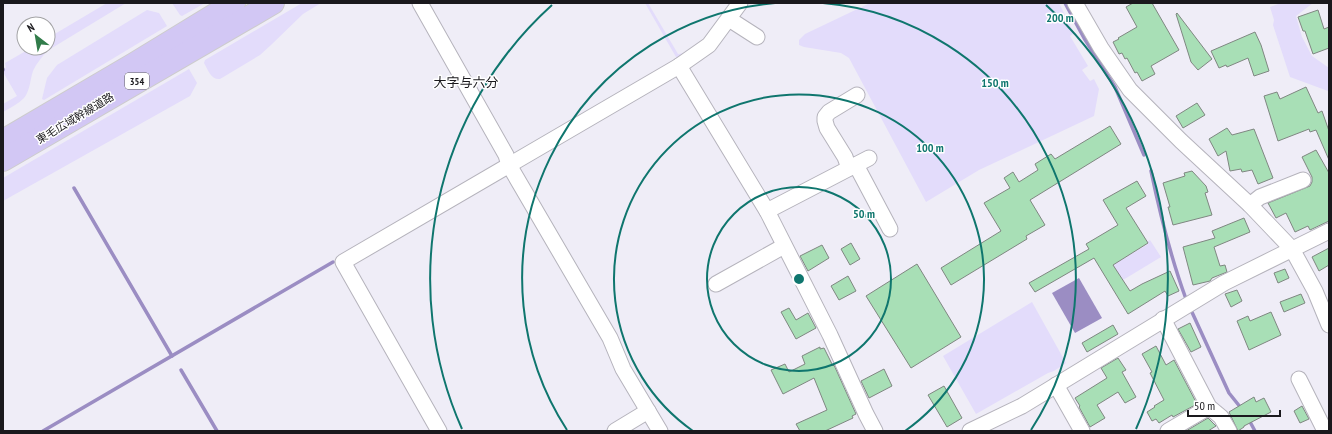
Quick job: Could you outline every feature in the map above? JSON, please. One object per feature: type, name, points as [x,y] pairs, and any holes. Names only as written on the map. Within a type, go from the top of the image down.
[{"type":"highway","name":"東毛広域幹線道路","points":[[3,142],[234,3]]},
{"type":"highway","name":"東毛広域幹線道路","points":[[3,160],[273,3]]},
{"type":"street","points":[[420,3],[506,155],[509,165],[610,338],[623,369],[660,431]]},
{"type":"street","points":[[439,431],[343,262],[679,66],[710,45],[740,3]]},
{"type":"street","points":[[1075,3],[1101,48],[1130,90],[1186,146],[1250,205],[1292,249],[1316,292],[1329,325]]},
{"type":"street","points":[[729,19],[757,37]]},
{"type":"street","points":[[679,66],[767,211],[830,335],[875,431]]},
{"type":"street","points":[[857,95],[829,112],[825,116],[825,121],[827,128],[845,157],[853,166],[890,229]]},
{"type":"street","points":[[767,211],[869,158]]},
{"type":"street","points":[[1250,205],[1260,197],[1303,180]]},
{"type":"street","points":[[970,431],[1022,406],[1163,318],[1236,276],[1329,231]]},
{"type":"street","points":[[716,284],[784,246]]},
{"type":"street","points":[[1163,318],[1209,408],[1221,417],[1229,431]]},
{"type":"street","points":[[1299,379],[1325,431]]},
{"type":"street","points":[[1056,385],[1082,431]]},
{"type":"street","points":[[1168,431],[1209,408]]},
{"type":"street","points":[[615,431],[648,411]]},
{"type":"shaded area","points":[[107,3],[126,3],[56,46],[56,33]]},
{"type":"shaded area","points":[[172,3],[205,3],[182,16]]},
{"type":"shaded area","points":[[302,3],[321,3],[303,14],[260,55],[220,79],[214,78],[210,74],[204,63],[205,60]]},
{"type":"shaded area","points":[[645,3],[648,3],[678,54],[685,53],[706,41],[679,59],[676,57]]},
{"type":"shaded area","points":[[870,3],[1059,3],[1074,33],[1070,36],[1088,66],[1082,70],[1090,81],[1094,79],[1099,89],[1094,116],[979,170],[926,202],[849,58],[841,53],[799,45],[799,40],[805,34]]},
{"type":"shaded area","points":[[1281,3],[1313,3],[1296,16],[1302,37],[1312,56],[1329,68],[1329,94],[1328,91],[1290,77],[1273,25],[1274,20],[1270,7]]},
{"type":"shaded area","points":[[147,10],[159,13],[167,26],[44,100],[42,99],[47,78],[57,65]]},
{"type":"shaded area","points":[[17,56],[43,56],[34,68],[29,89],[24,98],[3,112],[3,104],[17,96],[3,72],[6,68],[5,63]]},
{"type":"shaded area","points":[[189,69],[197,83],[190,96],[3,201],[3,178]]},
{"type":"shaded area","points":[[1150,240],[1161,257],[1123,280],[1113,265],[1148,244],[1147,242]]},
{"type":"shaded area","points":[[1079,278],[1102,318],[1075,333],[1052,293]]},
{"type":"shaded area","points":[[1032,302],[1066,363],[976,414],[943,356]]},
{"type":"building","points":[[1133,3],[1152,3],[1179,50],[1151,66],[1155,74],[1142,81],[1137,72],[1135,73],[1127,58],[1125,59],[1122,53],[1119,54],[1113,42],[1137,27],[1126,7]]},
{"type":"building","points":[[1318,10],[1324,29],[1329,27],[1329,48],[1313,54],[1305,31],[1303,31],[1298,17]]},
{"type":"building","points":[[1177,13],[1212,59],[1198,70],[1191,62],[1176,14]]},
{"type":"building","points":[[1255,32],[1261,45],[1269,71],[1254,76],[1248,58],[1227,67],[1226,65],[1219,68],[1211,51]]},
{"type":"building","points":[[1306,87],[1318,113],[1322,111],[1329,131],[1329,160],[1316,130],[1310,132],[1309,129],[1278,141],[1264,96],[1277,92],[1280,99]]},
{"type":"building","points":[[1197,103],[1205,115],[1183,128],[1176,116]]},
{"type":"building","points":[[1110,126],[1121,144],[1030,200],[1045,225],[1026,236],[1027,239],[951,285],[941,268],[1001,231],[984,203],[1010,188],[1004,178],[1013,172],[1019,182],[1038,170],[1035,164],[1051,154],[1055,159]]},
{"type":"building","points":[[1227,128],[1232,135],[1254,129],[1273,178],[1258,184],[1252,170],[1242,172],[1241,169],[1230,171],[1226,151],[1218,156],[1209,139]]},
{"type":"building","points":[[1316,150],[1329,173],[1329,221],[1310,230],[1308,226],[1295,232],[1286,213],[1276,218],[1268,203],[1310,186],[1312,177],[1302,157]]},
{"type":"building","points":[[1192,171],[1206,186],[1208,192],[1205,193],[1212,215],[1173,225],[1168,207],[1170,207],[1163,183],[1185,176],[1184,173]]},
{"type":"building","points":[[1137,181],[1146,196],[1126,208],[1148,243],[1113,265],[1130,291],[1170,271],[1179,291],[1168,296],[1165,291],[1128,314],[1094,258],[1035,292],[1029,283],[1089,249],[1086,244],[1118,225],[1103,200]]},
{"type":"building","points":[[1244,218],[1250,232],[1214,247],[1220,266],[1225,265],[1227,272],[1212,278],[1210,281],[1193,285],[1183,247],[1215,238],[1212,231]]},
{"type":"building","points":[[851,243],[860,259],[850,265],[841,249]]},
{"type":"building","points":[[822,245],[829,258],[808,271],[800,256]]},
{"type":"building","points":[[1329,248],[1329,265],[1319,271],[1312,257]]},
{"type":"building","points":[[917,264],[961,337],[911,368],[866,296]]},
{"type":"building","points":[[1285,269],[1289,278],[1278,283],[1274,273]]},
{"type":"building","points":[[848,276],[856,291],[839,300],[831,286]]},
{"type":"building","points":[[1237,290],[1242,301],[1231,307],[1225,294]]},
{"type":"building","points":[[1301,294],[1305,303],[1284,312],[1280,302]]},
{"type":"building","points":[[789,308],[796,320],[808,313],[816,328],[796,339],[781,312]]},
{"type":"building","points":[[1271,312],[1281,335],[1249,350],[1237,321],[1248,316],[1250,321]]},
{"type":"building","points":[[1190,323],[1201,347],[1191,352],[1178,329]]},
{"type":"building","points":[[1113,325],[1118,334],[1087,352],[1082,343]]},
{"type":"building","points":[[1156,346],[1166,365],[1174,360],[1197,404],[1173,417],[1172,415],[1159,423],[1156,419],[1152,421],[1147,412],[1164,400],[1150,373],[1152,372],[1142,354]]},
{"type":"building","points":[[820,347],[820,349],[824,348],[833,366],[834,365],[856,414],[852,416],[853,418],[825,431],[800,431],[796,424],[827,410],[814,378],[783,394],[771,370],[785,364],[789,372],[805,364],[802,356]]},
{"type":"building","points":[[1118,358],[1126,370],[1122,372],[1136,397],[1125,403],[1118,392],[1097,405],[1105,418],[1090,427],[1075,398],[1107,378],[1101,368]]},
{"type":"building","points":[[884,369],[892,386],[869,398],[861,381]]},
{"type":"building","points":[[944,386],[962,418],[947,427],[928,395]]},
{"type":"building","points":[[1254,397],[1256,402],[1264,398],[1271,412],[1244,426],[1238,431],[1229,412]]},
{"type":"building","points":[[1302,406],[1309,419],[1300,423],[1294,411]]},
{"type":"building","points":[[1208,418],[1216,426],[1208,431],[1186,431]]},
{"type":"waterway","points":[[1065,3],[1084,38],[1115,87],[1144,155]]},
{"type":"waterway","points":[[1151,171],[1166,236],[1186,299]]},
{"type":"waterway","points":[[74,188],[172,356]]},
{"type":"waterway","points":[[43,431],[333,262]]},
{"type":"waterway","points":[[1191,310],[1229,393],[1241,408]]},
{"type":"waterway","points":[[181,370],[217,431]]},
{"type":"waterway","points":[[1249,420],[1255,431]]},
{"type":"district","name":"大字与六分","points":[[466,82]]}]
